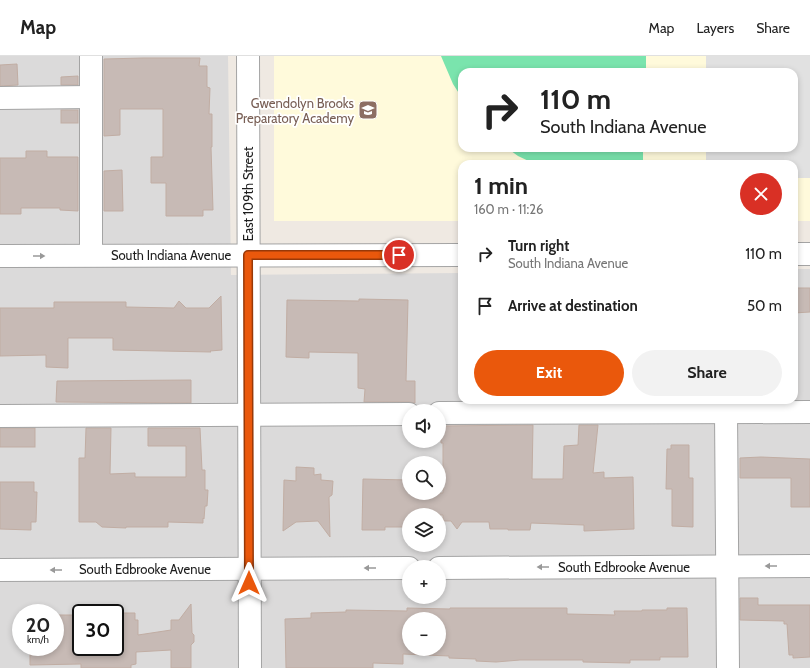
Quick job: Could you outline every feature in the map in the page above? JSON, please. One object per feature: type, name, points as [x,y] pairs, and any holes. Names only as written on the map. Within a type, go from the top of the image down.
[{"type":"street","points":[[91,56],[91,256]]},
{"type":"street","name":"East 109th Street","points":[[248,56],[250,668]]},
{"type":"street","points":[[0,98],[91,97]]},
{"type":"street","points":[[798,254],[810,254]]},
{"type":"street","name":"South Indiana Avenue","points":[[0,256],[458,255]]},
{"type":"street","points":[[726,412],[728,668]]},
{"type":"street","points":[[446,413],[810,412]]},
{"type":"street","points":[[0,416],[402,414]]},
{"type":"street","name":"South Edbrooke Avenue","points":[[446,568],[810,566]]},
{"type":"street","name":"South Edbrooke Avenue","points":[[0,570],[402,568]]},
{"type":"shaded area","points":[[0,56],[228,56],[231,275],[458,273],[458,404],[798,404],[798,269],[810,269],[810,668],[0,668]]},
{"type":"shaded area","name":"Gwendolyn Brooks Preparatory Academy","points":[[274,56],[810,56],[810,221],[798,221],[798,160],[458,160],[458,221],[274,221]]},
{"type":"shaded area","points":[[706,56],[810,56],[810,178],[798,178],[798,160],[706,160],[706,152],[798,152],[798,68],[706,68]]},
{"type":"green space","points":[[441,56],[646,56],[646,68],[458,68],[458,92]]},
{"type":"green space","points":[[512,152],[643,152],[643,160],[526,160]]},
{"type":"building","points":[[200,58],[199,66],[207,66],[207,87],[210,88],[209,114],[212,114],[211,147],[213,210],[203,210],[203,216],[166,216],[166,183],[151,183],[151,157],[163,157],[163,109],[120,109],[120,135],[104,136],[104,59]]},
{"type":"building","points":[[17,64],[18,85],[0,86],[0,65]]},
{"type":"building","points":[[78,76],[78,85],[61,85],[61,77]]},
{"type":"building","points":[[61,110],[78,110],[78,123],[61,123]]},
{"type":"building","points":[[26,151],[47,151],[47,157],[78,157],[78,211],[60,210],[60,208],[21,208],[21,214],[0,214],[0,158],[26,158]]},
{"type":"building","points":[[122,170],[123,211],[104,211],[104,171]]},
{"type":"building","points":[[798,288],[810,288],[810,312],[798,313]]},
{"type":"building","points":[[221,296],[222,350],[210,351],[211,352],[113,350],[113,338],[68,338],[68,368],[46,367],[46,355],[0,356],[0,308],[54,308],[54,302],[126,302],[126,307],[174,308],[179,301],[186,308],[209,308]]},
{"type":"building","points":[[359,299],[408,300],[406,381],[415,381],[415,403],[364,402],[365,389],[358,388],[358,353],[309,352],[309,358],[286,357],[287,300],[359,301]]},
{"type":"building","points":[[191,380],[191,403],[56,402],[57,381]]},
{"type":"building","points":[[533,425],[532,479],[563,479],[564,446],[578,445],[579,425],[598,425],[593,473],[604,472],[604,478],[633,477],[634,529],[584,531],[584,525],[531,523],[530,530],[508,530],[490,529],[489,522],[462,522],[457,529],[451,521],[446,521],[446,508],[402,508],[402,527],[385,527],[385,530],[362,530],[363,479],[402,480],[402,500],[446,500],[446,456],[443,456],[443,448],[446,448],[446,426]]},
{"type":"building","points":[[0,428],[35,428],[35,447],[0,447]]},
{"type":"building","points":[[86,428],[111,428],[110,474],[135,473],[135,477],[186,477],[186,446],[148,446],[148,428],[200,428],[202,470],[205,470],[205,490],[208,490],[207,506],[205,506],[203,523],[168,522],[168,527],[126,528],[102,527],[96,522],[79,522],[79,458],[85,458]]},
{"type":"building","points":[[671,445],[689,445],[689,478],[693,478],[693,527],[672,526],[672,489],[666,489],[667,449],[671,449]]},
{"type":"building","points":[[761,457],[810,459],[810,507],[791,507],[791,478],[740,478],[740,458]]},
{"type":"building","points":[[296,467],[314,468],[314,475],[321,474],[321,480],[333,481],[332,495],[329,497],[330,537],[318,521],[296,522],[283,531],[284,480],[296,481]]},
{"type":"building","points":[[0,482],[34,482],[34,492],[37,492],[36,522],[31,522],[31,530],[0,529]]},
{"type":"building","points":[[740,598],[758,598],[758,605],[810,605],[810,657],[793,658],[793,655],[789,655],[787,624],[784,624],[784,621],[740,620]]},
{"type":"building","points":[[191,604],[192,633],[194,635],[194,642],[191,645],[191,668],[171,668],[171,650],[136,652],[136,664],[131,665],[131,668],[81,668],[81,664],[30,665],[30,656],[64,656],[64,615],[72,615],[72,656],[124,656],[124,613],[135,613],[135,620],[138,620],[138,635],[171,630],[171,620],[179,620]]},
{"type":"building","points":[[407,608],[567,608],[567,614],[615,615],[614,611],[687,608],[688,657],[660,657],[660,660],[630,660],[630,663],[583,662],[583,660],[520,660],[496,662],[476,661],[476,659],[449,658],[449,656],[446,656],[446,612],[402,612],[403,664],[373,663],[373,668],[286,668],[285,619],[311,618],[311,613],[346,612],[346,610],[407,611]]},
{"type":"place","name":"Gwendolyn Brooks Preparatory Academy","points":[[368,110]]},
{"type":"route","points":[[249,583],[248,255],[399,255]]}]
